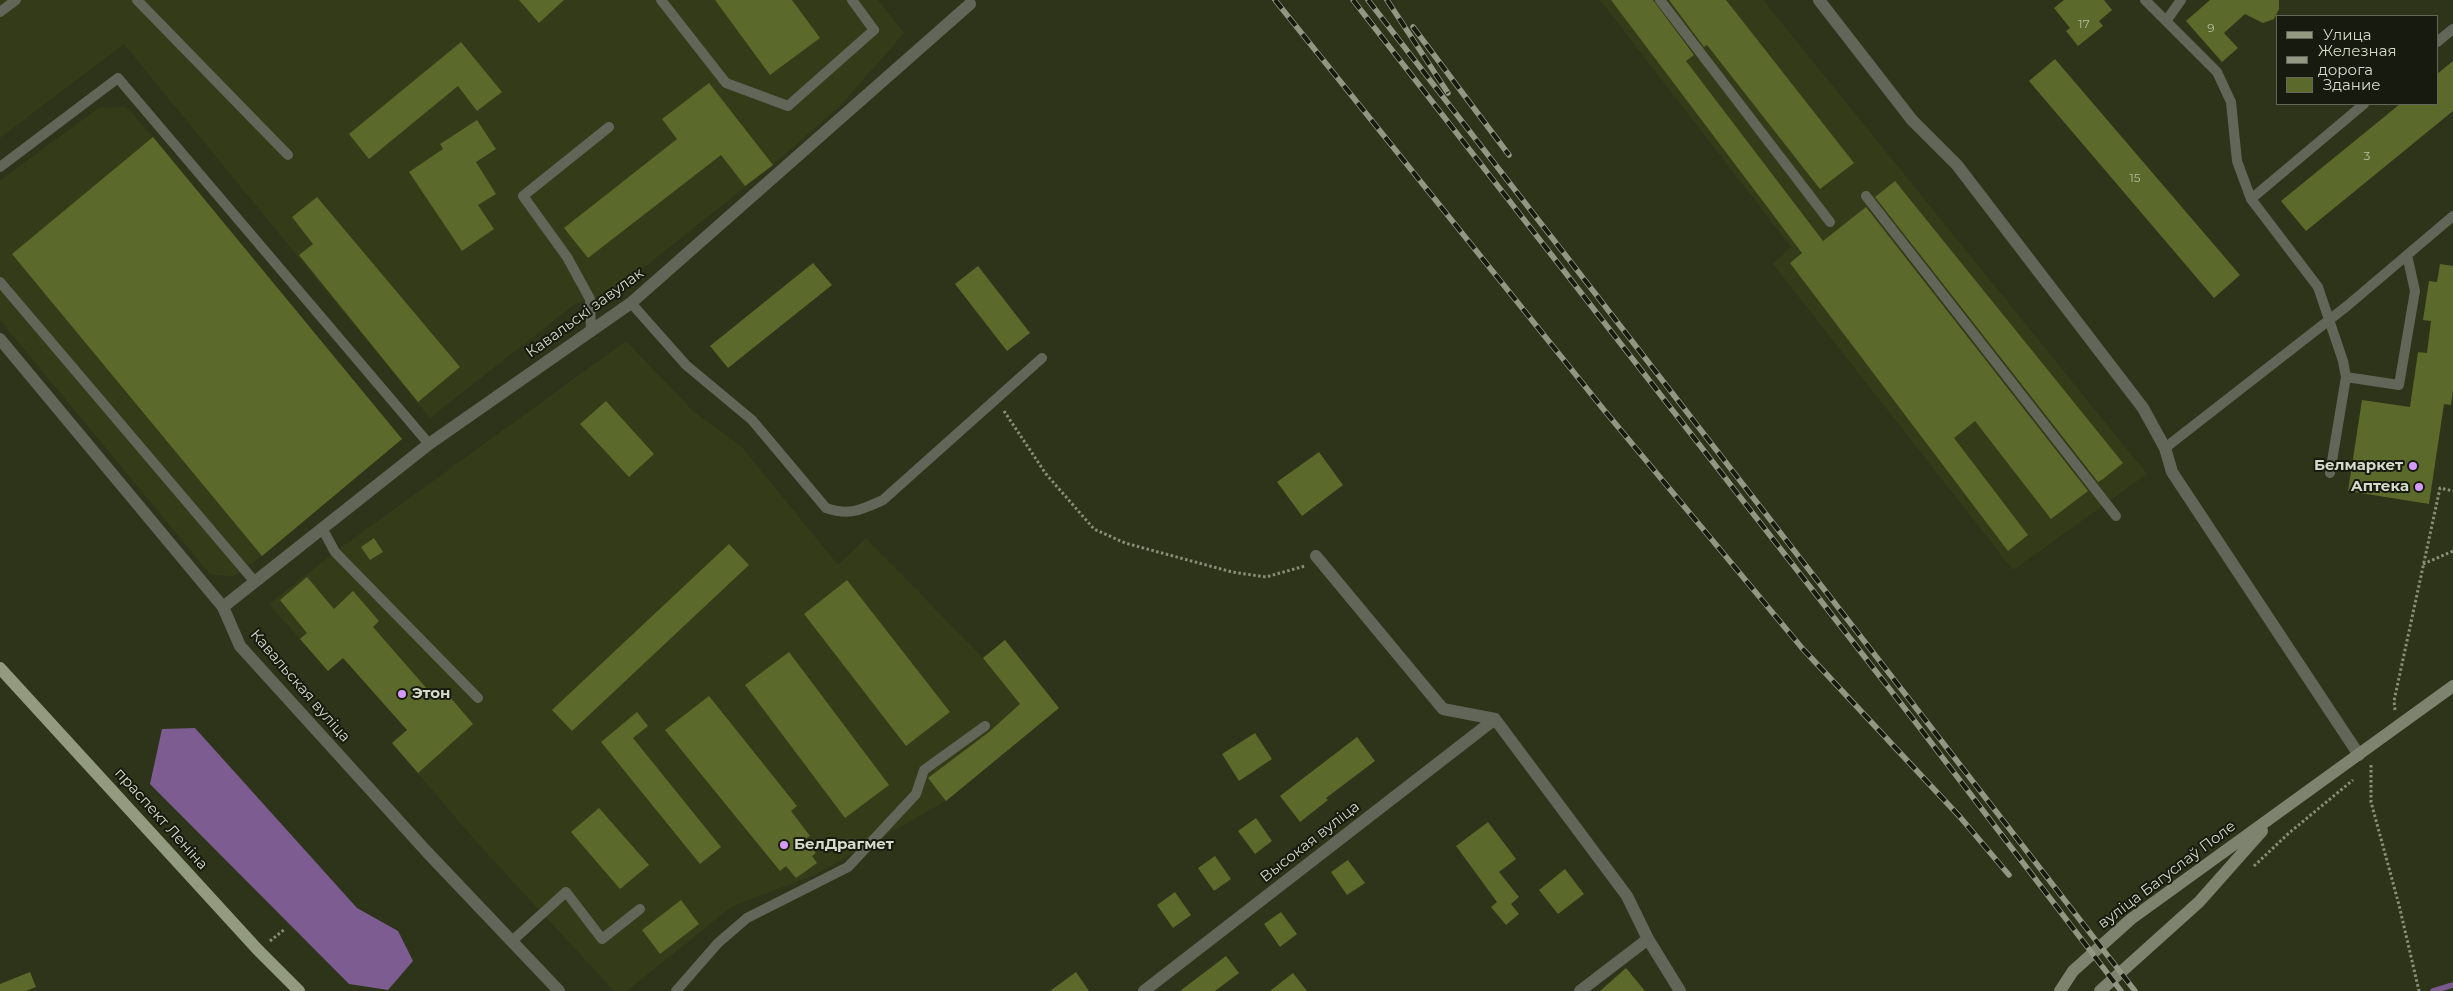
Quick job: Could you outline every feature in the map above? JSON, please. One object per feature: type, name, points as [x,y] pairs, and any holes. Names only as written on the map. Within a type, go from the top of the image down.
[{"type":"main road","name":"праспект Леніна","points":[[0,668],[258,950],[299,991]]},
{"type":"main road","name":"вуліца Багуслаў Поле","points":[[2060,991],[2073,970],[2131,919],[2453,686]]},
{"type":"main road","name":"вуліца Багуслаў Поле","points":[[2100,991],[2199,902],[2279,812]]},
{"type":"street","points":[[1819,0],[1912,120],[1957,165],[2143,408],[2165,448],[2172,472],[2359,754]]},
{"type":"street","name":"Кавальскі завулак","points":[[223,607],[429,444],[631,303],[970,4]]},
{"type":"street","name":"Кавальская вуліца","points":[[0,339],[223,607],[240,646],[420,845],[559,991]]},
{"type":"street","points":[[1318,559],[1442,709],[1495,719],[1627,896],[1648,939],[1680,991]]},
{"type":"street","name":"Высокая вуліца","points":[[1144,991],[1495,719]]},
{"type":"street","points":[[1580,991],[1648,939]]},
{"type":"lane","points":[[0,12],[16,0]]},
{"type":"lane","points":[[137,0],[288,155]]},
{"type":"lane","points":[[661,0],[726,83],[788,106],[874,30],[852,0]]},
{"type":"lane","points":[[1660,0],[1830,222]]},
{"type":"lane","points":[[2145,0],[2217,72],[2231,102],[2237,161],[2251,199],[2318,287],[2330,320],[2346,377],[2330,473]]},
{"type":"lane","points":[[2166,21],[2181,0]]},
{"type":"lane","points":[[2438,41],[2453,29]]},
{"type":"lane","points":[[0,167],[118,78],[429,444]]},
{"type":"lane","points":[[2251,199],[2363,105]]},
{"type":"lane","points":[[591,332],[590,299],[567,257],[523,196],[609,127]]},
{"type":"lane","points":[[1866,196],[2116,516]]},
{"type":"lane","points":[[2165,448],[2330,320],[2453,216]]},
{"type":"lane","points":[[2346,377],[2399,386],[2415,291],[2408,255]]},
{"type":"lane","points":[[0,282],[255,582]]},
{"type":"lane","points":[[631,303],[686,365],[752,420],[826,508],[841,513],[862,510],[883,500],[1042,358]]},
{"type":"lane","points":[[322,530],[335,552],[478,698]]},
{"type":"lane","points":[[676,991],[718,943],[747,918],[848,867],[916,794],[924,770],[985,726]]},
{"type":"lane","points":[[512,942],[566,892],[602,939],[640,909]]},
{"type":"path","points":[[995,398],[1046,474],[1094,529],[1125,543],[1232,572],[1266,577],[1318,559]]},
{"type":"path","points":[[2394,701],[2440,488],[2453,491]]},
{"type":"path","points":[[2422,565],[2453,551]]},
{"type":"path","points":[[2359,754],[2371,765],[2371,802],[2399,905],[2419,991]]},
{"type":"path","points":[[2364,771],[2378,760]]},
{"type":"path","points":[[2253,867],[2289,833],[2356,777]]},
{"type":"shaded area","points":[[0,0],[878,0],[904,33],[842,104],[773,165],[613,292],[575,304],[430,418],[124,44],[0,138]]},
{"type":"shaded area","points":[[1600,0],[1763,0],[2147,474],[2013,570],[1773,264],[1791,247]]},
{"type":"shaded area","points":[[126,107],[153,137],[402,439],[262,556],[233,577],[210,574],[0,320],[0,181],[98,108]]},
{"type":"shaded area","points":[[626,341],[694,412],[741,446],[838,565],[866,538],[983,658],[1005,640],[1059,708],[946,801],[817,874],[731,907],[627,991],[614,991],[481,847],[392,743],[407,730],[343,658],[328,671],[269,604],[335,552]]},
{"type":"shaded area","points":[[195,728],[357,908],[398,931],[413,961],[388,990],[349,984],[150,784],[162,729]]},
{"type":"building","points":[[519,0],[564,0],[539,23]]},
{"type":"building","points":[[715,0],[792,0],[820,38],[770,75]]},
{"type":"building","points":[[1611,0],[1653,0],[1694,55],[1686,61],[1823,241],[1866,207],[2088,491],[2051,519],[1975,421],[1954,438],[2028,535],[2008,551],[1790,263],[1802,253]]},
{"type":"building","points":[[1669,0],[1726,0],[1854,163],[1820,189],[1707,45],[1704,47]]},
{"type":"building","points":[[2064,0],[2104,0],[2112,10],[2099,21],[2103,26],[2078,46],[2066,31],[2070,28],[2054,8]]},
{"type":"building","points":[[2210,0],[2279,0],[2279,9],[2274,19],[2263,23],[2245,14],[2224,33],[2238,48],[2222,62],[2186,21]]},
{"type":"building","points":[[461,42],[502,92],[477,111],[458,86],[369,159],[349,134]]},
{"type":"building","points":[[2055,59],[2240,275],[2214,298],[2029,81]]},
{"type":"building","points":[[2453,61],[2453,111],[2306,231],[2281,201],[2399,105],[2438,105],[2438,73]]},
{"type":"building","points":[[709,83],[773,165],[745,186],[721,155],[588,258],[564,228],[677,139],[662,119]]},
{"type":"building","points":[[477,120],[496,149],[476,162],[496,194],[478,205],[494,229],[462,251],[409,172],[443,149],[440,144]]},
{"type":"building","points":[[153,137],[402,439],[262,556],[12,254]]},
{"type":"building","points":[[1895,181],[2123,463],[2103,479],[2098,482],[1875,197]]},
{"type":"building","points":[[317,197],[460,367],[418,402],[299,255],[313,244],[292,217]]},
{"type":"building","points":[[813,263],[832,285],[728,368],[710,346]]},
{"type":"building","points":[[2440,264],[2453,266],[2453,390],[2451,405],[2444,404],[2429,504],[2348,491],[2362,400],[2410,407],[2418,352],[2427,353],[2431,321],[2423,320],[2429,281],[2437,282]]},
{"type":"building","points":[[978,266],[1030,333],[1007,351],[955,284]]},
{"type":"building","points":[[606,401],[654,454],[629,477],[580,424]]},
{"type":"building","points":[[1319,452],[1343,485],[1302,516],[1277,482]]},
{"type":"building","points":[[374,538],[383,552],[370,560],[361,547]]},
{"type":"building","points":[[729,544],[749,565],[572,731],[552,710]]},
{"type":"building","points":[[307,577],[334,609],[353,591],[379,621],[373,627],[435,698],[444,690],[473,724],[418,773],[392,743],[407,730],[343,658],[328,671],[300,639],[307,633],[280,600]]},
{"type":"building","points":[[847,580],[950,712],[906,746],[804,614]]},
{"type":"building","points":[[1005,640],[1059,708],[946,801],[928,778],[989,732],[1020,704],[983,658]]},
{"type":"building","points":[[789,652],[889,785],[845,818],[745,685]]},
{"type":"building","points":[[709,696],[797,806],[791,811],[810,836],[805,839],[816,853],[812,856],[817,863],[796,878],[786,866],[780,871],[665,730]]},
{"type":"building","points":[[637,712],[648,726],[633,738],[721,847],[700,864],[601,742]]},
{"type":"building","points":[[1255,733],[1272,759],[1239,781],[1222,754]]},
{"type":"building","points":[[1357,737],[1375,761],[1326,798],[1328,800],[1300,822],[1280,796]]},
{"type":"building","points":[[599,808],[649,865],[620,889],[571,832]]},
{"type":"building","points":[[1256,818],[1272,841],[1255,854],[1238,831]]},
{"type":"building","points":[[1488,822],[1516,859],[1499,872],[1519,897],[1511,904],[1519,914],[1506,925],[1491,907],[1497,902],[1456,846]]},
{"type":"building","points":[[1215,856],[1231,879],[1214,891],[1198,868]]},
{"type":"building","points":[[1348,860],[1365,883],[1347,895],[1331,872]]},
{"type":"building","points":[[1565,869],[1584,894],[1558,914],[1539,890]]},
{"type":"building","points":[[1175,892],[1191,915],[1173,928],[1157,905]]},
{"type":"building","points":[[681,900],[699,924],[660,954],[642,930]]},
{"type":"building","points":[[1281,912],[1297,934],[1280,947],[1264,924]]},
{"type":"building","points":[[1226,956],[1239,973],[1215,991],[1180,991]]},
{"type":"building","points":[[1626,968],[1645,991],[1600,991]]},
{"type":"building","points":[[30,972],[36,987],[26,991],[0,991],[0,984]]},
{"type":"building","points":[[1076,972],[1089,991],[1050,991]]},
{"type":"building","points":[[1293,973],[1307,991],[1270,991]]},
{"type":"waterway","points":[[2433,991],[2453,985]]},
{"type":"railway","points":[[1275,0],[1604,410],[1802,648],[1960,817],[2009,875]]},
{"type":"railway","points":[[1353,0],[1913,719],[2121,991]]},
{"type":"railway","points":[[1368,0],[2135,991]]},
{"type":"railway","points":[[1387,0],[1448,93]]},
{"type":"railway","points":[[1413,27],[1509,155]]},
{"type":"place","name":"Белмаркет","points":[[2413,466]]},
{"type":"place","name":"Аптека","points":[[2419,487]]},
{"type":"place","name":"Этон","points":[[402,694]]},
{"type":"place","name":"БелДрагмет","points":[[784,845]]}]
